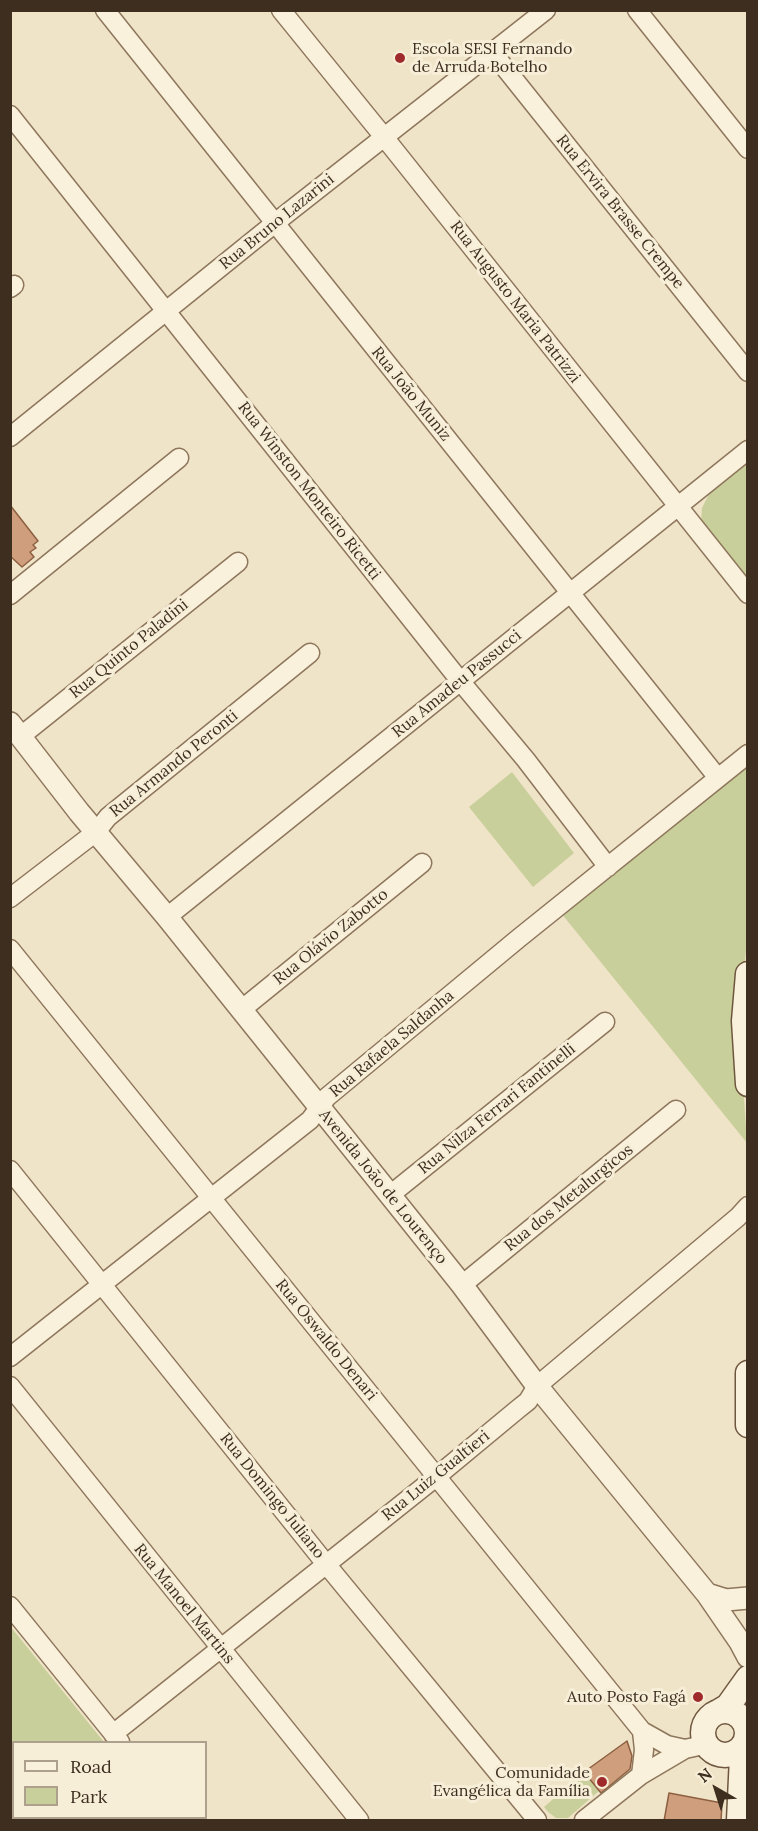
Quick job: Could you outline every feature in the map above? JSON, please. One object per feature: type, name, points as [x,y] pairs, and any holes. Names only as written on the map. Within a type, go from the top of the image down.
[{"type":"main road","points":[[747,974],[744,1021],[747,1084]]},
{"type":"main road","points":[[747,1373],[747,1425]]},
{"type":"main road","points":[[702,1748],[705,1740],[705,1723],[728,1706],[747,1678]]},
{"type":"main road","points":[[739,1821],[747,1691]]},
{"type":"main road","points":[[718,1712],[732,1712],[745,1724]]},
{"type":"main road","points":[[702,1748],[730,1754],[740,1748],[745,1724]]},
{"type":"main road","points":[[702,1748],[728,1771],[731,1780],[725,1821]]},
{"type":"street","name":"Rua João Muniz","points":[[105,10],[718,778]]},
{"type":"street","name":"Rua Augusto Maria Patrizzi","points":[[282,10],[747,594]]},
{"type":"street","name":"Rua Bruno Lazarini","points":[[10,437],[275,223],[546,10]]},
{"type":"street","points":[[637,10],[747,149]]},
{"type":"street","name":"Rua Ervira Brasse Crempe","points":[[493,53],[747,372]]},
{"type":"street","name":"Rua Winston Monteiro Ricetti","points":[[10,114],[461,682],[526,760],[608,867]]},
{"type":"street","name":"Rua Amadeu Passucci","points":[[167,917],[747,450]]},
{"type":"street","points":[[10,595],[179,458]]},
{"type":"street","name":"Rua Quinto Paladini","points":[[16,730],[238,562]]},
{"type":"street","name":"Rua Armando Peronti","points":[[10,898],[96,832],[108,817],[310,653]]},
{"type":"street","name":"Avenida João de Lourenço","points":[[16,730],[462,1285],[537,1386],[707,1594],[740,1642],[747,1657]]},
{"type":"street","name":"Rua Rafaela Saldanha","points":[[10,1357],[310,1120],[327,1097],[747,754]]},
{"type":"street","name":"Rua Olávio Zabotto","points":[[241,1010],[422,863]]},
{"type":"street","name":"Rua Oswaldo Denari","points":[[10,949],[642,1731],[667,1745],[702,1748]]},
{"type":"street","name":"Rua Nilza Ferrari Fantinelli","points":[[390,1195],[605,1022]]},
{"type":"street","name":"Rua dos Metalurgicos","points":[[462,1285],[676,1110]]},
{"type":"street","name":"Rua Domingo Juliano","points":[[10,1170],[326,1564],[537,1821]]},
{"type":"street","name":"Rua Luiz Gualtieri","points":[[116,1738],[219,1649],[528,1401],[537,1386],[738,1217],[747,1206]]},
{"type":"street","name":"Rua Manoel Martins","points":[[10,1386],[359,1821]]},
{"type":"street","points":[[707,1594],[726,1600],[747,1598]]},
{"type":"street","points":[[10,1606],[116,1738]]},
{"type":"street","points":[[641,1775],[644,1749],[642,1731]]},
{"type":"street","points":[[584,1821],[641,1775],[702,1748]]},
{"type":"green space","points":[[747,464],[747,579],[701,521],[702,508],[709,494]]},
{"type":"green space","points":[[747,764],[748,929],[739,1023],[747,1143],[561,913]]},
{"type":"green space","points":[[512,772],[574,853],[533,887],[469,807]]},
{"type":"green space","points":[[10,1626],[103,1741],[12,1741],[12,1819],[167,1820],[11,1820]]},
{"type":"green space","points":[[584,1772],[599,1791],[568,1818],[556,1818],[544,1807]]},
{"type":"building","points":[[10,505],[38,541],[33,545],[36,548],[30,552],[34,557],[22,567],[10,556]]},
{"type":"building","points":[[627,1741],[632,1756],[630,1769],[601,1793],[584,1772]]},
{"type":"building","points":[[669,1793],[722,1803],[721,1821],[664,1821]]},
{"type":"place","name":"Escola SESI Fernando de Arruda Botelho","points":[[400,58]]},
{"type":"place","name":"Auto Posto Fagá","points":[[698,1697]]},
{"type":"place","name":"Comunidade Evangélica da Família","points":[[602,1782]]}]
